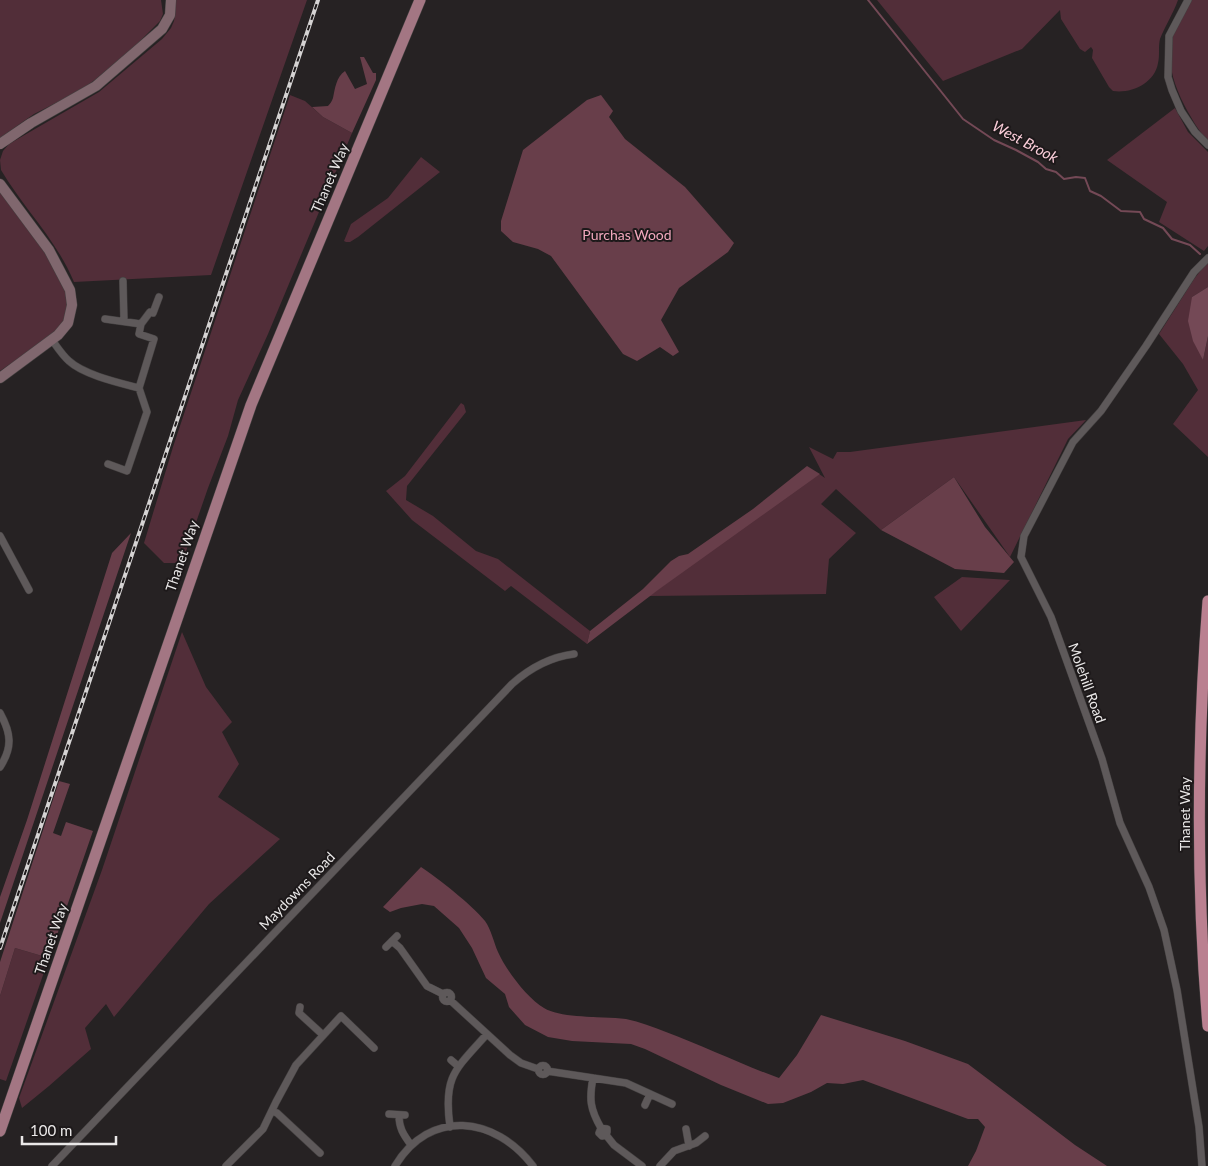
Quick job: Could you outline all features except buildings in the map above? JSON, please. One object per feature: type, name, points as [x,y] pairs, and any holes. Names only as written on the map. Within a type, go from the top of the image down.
[{"type":"highway","name":"Thanet Way","points":[[1208,601],[1202,702],[1200,814],[1202,930],[1208,1026]]},
{"type":"main road","points":[[0,144],[31,123],[96,86],[162,29],[170,15],[171,0]]},
{"type":"main road","name":"Thanet Way","points":[[0,1131],[251,404],[420,0]]},
{"type":"main road","points":[[0,184],[43,240],[55,260],[70,290],[72,305],[70,317],[64,329],[0,378]]},
{"type":"street","points":[[1188,0],[1169,36],[1168,77],[1181,111],[1195,132],[1208,145]]},
{"type":"street","name":"Molehill Road","points":[[1202,1166],[1200,1127],[1177,990],[1164,930],[1149,887],[1120,823],[1102,758],[1051,617],[1021,557],[1024,536],[1073,442],[1101,411],[1194,272],[1208,258]]},
{"type":"street","points":[[123,281],[124,321]]},
{"type":"street","points":[[108,464],[127,471],[147,412],[139,388],[154,339],[139,334],[141,324],[150,312],[154,313],[158,297]]},
{"type":"street","points":[[105,319],[141,324]]},
{"type":"street","points":[[52,340],[70,362],[80,368],[139,388]]},
{"type":"street","points":[[0,536],[29,590]]},
{"type":"street","name":"Maydowns Road","points":[[52,1166],[512,684],[525,673],[538,666],[559,656],[574,654]]},
{"type":"street","points":[[0,713],[10,740],[5,759],[0,767]]},
{"type":"street","points":[[386,947],[395,938],[400,948],[428,986],[443,994],[444,1000],[450,1000],[516,1059],[538,1070],[542,1075],[546,1074],[547,1071],[626,1083],[672,1104]]},
{"type":"street","points":[[300,1007],[299,1013],[323,1035]]},
{"type":"street","points":[[226,1166],[263,1129],[296,1065],[341,1016],[374,1048]]},
{"type":"street","points":[[450,1127],[447,1106],[450,1082],[458,1066],[487,1034]]},
{"type":"street","points":[[452,1060],[458,1066]]},
{"type":"street","points":[[593,1078],[590,1101],[601,1128],[607,1129],[606,1135],[614,1144],[642,1166]]},
{"type":"street","points":[[645,1105],[650,1094]]},
{"type":"street","points":[[272,1111],[277,1113],[320,1153]]},
{"type":"street","points":[[389,1114],[402,1115],[399,1126],[411,1145]]},
{"type":"street","points":[[395,1166],[411,1145],[432,1131],[450,1127],[471,1126],[492,1131],[513,1145],[533,1166]]},
{"type":"street","points":[[686,1129],[689,1146]]},
{"type":"street","points":[[660,1166],[674,1151],[696,1143],[705,1136]]},
{"type":"shaded area","points":[[0,0],[161,0],[163,14],[160,21],[132,49],[96,79],[80,91],[34,114],[0,138]]},
{"type":"shaded area","points":[[174,0],[307,0],[211,275],[74,282],[67,266],[49,238],[1,170],[0,160],[3,151],[9,144],[99,92],[162,39],[174,21]]},
{"type":"shaded area","points":[[877,0],[1178,0],[1160,39],[1158,63],[1152,76],[1141,86],[1134,89],[1113,91],[1092,58],[1093,50],[1091,47],[1085,52],[1080,49],[1061,19],[1060,10],[1022,49],[943,81]]},
{"type":"shaded area","points":[[1191,0],[1208,0],[1208,140],[1197,127],[1178,93],[1170,62],[1171,41],[1174,31]]},
{"type":"shaded area","points":[[290,95],[305,101],[323,117],[352,133],[268,334],[238,400],[228,436],[183,560],[176,563],[164,563],[144,543],[173,447]]},
{"type":"shaded area","points":[[1175,108],[1188,132],[1208,152],[1208,246],[1204,251],[1159,222],[1167,202],[1107,160]]},
{"type":"shaded area","points":[[421,157],[440,172],[358,237],[350,242],[344,241],[351,224],[388,198]]},
{"type":"shaded area","points":[[0,191],[51,259],[66,288],[69,304],[68,311],[52,334],[0,371]]},
{"type":"shaded area","points":[[1208,261],[1208,287],[1192,297],[1203,360],[1208,336],[1208,457],[1173,424],[1198,390],[1183,364],[1159,334],[1194,279]]},
{"type":"shaded area","points":[[1208,287],[1208,336],[1203,360],[1193,341],[1188,321],[1192,297]]},
{"type":"shaded area","points":[[461,403],[464,405],[466,412],[407,486],[406,500],[433,516],[476,551],[498,559],[590,631],[587,644],[511,586],[505,591],[412,520],[386,491],[405,476]]},
{"type":"shaded area","points":[[1086,420],[1068,439],[1010,557],[954,477],[881,530],[836,489],[821,504],[856,533],[829,559],[826,594],[649,596],[783,498],[819,474],[825,478],[809,447],[833,459],[837,452],[850,452]]},
{"type":"shaded area","points":[[962,577],[1010,580],[961,631],[934,597]]},
{"type":"shaded area","points":[[182,632],[206,687],[232,722],[222,732],[239,764],[218,797],[280,839],[209,904],[114,1017],[106,1004],[85,1028],[91,1049],[22,1108],[19,1098],[102,870]]},
{"type":"shaded area","points":[[15,948],[49,958],[6,1081],[0,1079],[0,996]]},
{"type":"green space","points":[[360,57],[364,57],[373,73],[376,73],[376,80],[352,133],[323,117],[312,107],[329,105],[338,80],[345,71],[355,89],[367,84]]},
{"type":"green space","name":"Purchas Wood","points":[[601,95],[613,111],[609,117],[625,139],[685,187],[734,243],[728,252],[679,288],[661,320],[679,352],[673,356],[660,347],[637,361],[623,354],[551,256],[538,249],[513,242],[501,231],[501,221],[523,150],[587,100]]},
{"type":"green space","points":[[807,466],[820,474],[658,590],[587,644],[590,631],[643,589],[671,561],[679,556],[688,554],[753,509]]},
{"type":"green space","points":[[954,477],[985,527],[1014,562],[1004,573],[955,569],[881,530]]},
{"type":"green space","points":[[131,533],[0,923],[0,897],[27,820],[112,553]]},
{"type":"green space","points":[[59,781],[70,784],[53,833],[61,836],[66,822],[93,831],[49,958],[15,948],[0,996],[0,962]]},
{"type":"green space","points":[[421,867],[479,914],[487,924],[498,952],[512,975],[531,998],[552,1012],[572,1016],[626,1019],[651,1026],[779,1078],[797,1055],[821,1015],[905,1041],[968,1064],[1075,1145],[1107,1166],[968,1166],[985,1127],[978,1119],[968,1119],[863,1080],[843,1084],[827,1083],[811,1092],[783,1103],[768,1104],[631,1044],[572,1041],[548,1037],[525,1025],[509,1007],[505,994],[486,978],[472,948],[459,928],[434,906],[422,904],[390,912],[383,907]]},
{"type":"waterway","name":"West Brook","points":[[868,0],[963,119],[994,140],[1038,162],[1046,169],[1056,172],[1064,179],[1085,178],[1090,191],[1101,196],[1121,211],[1140,212],[1144,219],[1163,228],[1172,239],[1190,245],[1200,254]]},
{"type":"railway","points":[[0,948],[318,0]]}]
